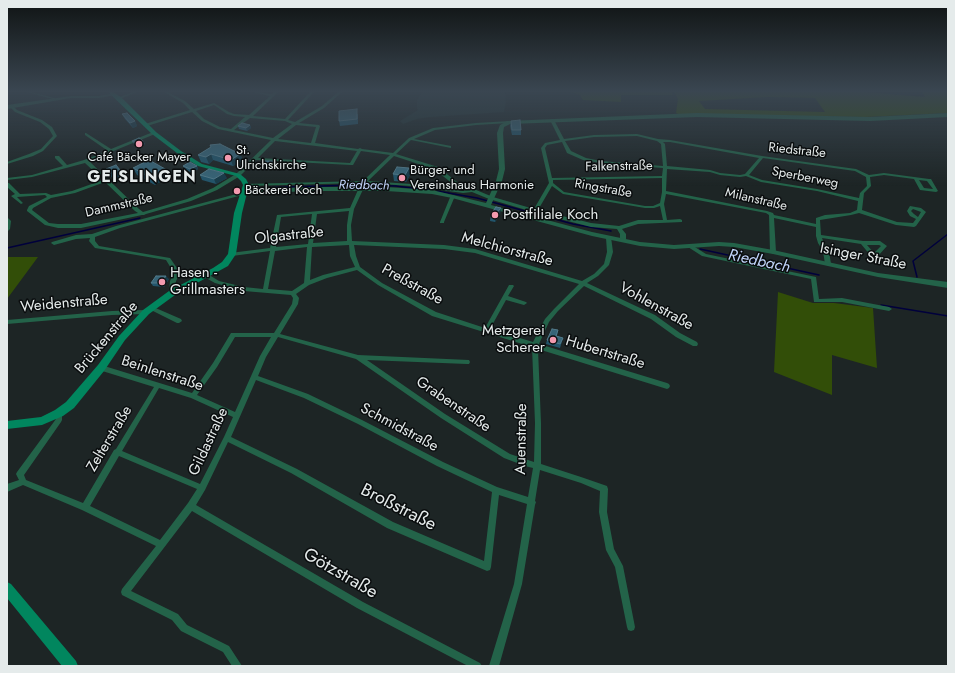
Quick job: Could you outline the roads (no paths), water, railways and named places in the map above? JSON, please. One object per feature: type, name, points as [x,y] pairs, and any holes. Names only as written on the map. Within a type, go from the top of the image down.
[{"type":"main road","points":[[143,123],[154,133],[193,161],[238,175],[244,180],[245,189],[238,213],[232,254]]},
{"type":"main road","name":"Brückenstraße","points":[[7,425],[42,421],[59,413],[70,405],[101,368],[122,338],[149,310],[172,292],[225,264],[232,254]]},
{"type":"main road","points":[[7,588],[71,666]]},
{"type":"street","points":[[7,163],[42,150],[55,136],[51,128],[44,123]]},
{"type":"street","points":[[146,126],[154,123]]},
{"type":"street","points":[[208,123],[231,131],[269,139],[392,154],[436,168],[455,183],[489,202],[591,225],[619,228],[638,222],[665,220],[680,221]]},
{"type":"street","points":[[231,131],[240,123]]},
{"type":"street","name":"Preßstraße","points":[[486,123],[434,128],[410,139],[392,154],[363,185],[352,209],[349,225],[353,256],[358,268],[380,284],[434,314],[535,345]]},
{"type":"street","points":[[489,202],[499,181],[502,170],[500,133],[502,126],[507,123]]},
{"type":"street","points":[[554,123],[561,140],[569,152],[585,159],[601,162],[710,171],[726,175],[746,175]]},
{"type":"street","points":[[295,124],[318,126],[313,144]]},
{"type":"street","name":"Dammstraße","points":[[50,197],[30,207],[29,210],[47,224],[58,226],[92,225],[144,213],[189,200],[215,189],[238,175],[275,139],[295,124]]},
{"type":"street","points":[[7,179],[32,176],[67,167],[86,161],[154,133]]},
{"type":"street","points":[[86,134],[111,151]]},
{"type":"street","points":[[534,211],[551,181],[543,148],[546,144],[561,140],[594,136],[637,135],[658,140],[762,157]]},
{"type":"street","points":[[410,139],[450,147]]},
{"type":"street","points":[[658,140],[663,144],[665,167],[662,204],[665,220]]},
{"type":"street","points":[[256,159],[351,164],[360,149]]},
{"type":"street","points":[[57,157],[67,167]]},
{"type":"street","name":"Riedstraße","points":[[746,175],[762,157],[856,170],[868,176]]},
{"type":"street","points":[[86,161],[137,210],[144,213],[145,220]]},
{"type":"street","points":[[858,211],[862,193],[869,186],[868,176],[884,174],[916,178]]},
{"type":"street","name":"Sperberweg","points":[[746,175],[761,181],[817,190],[860,200]]},
{"type":"street","name":"Falkenstraße","points":[[551,181],[664,177]]},
{"type":"street","points":[[21,203],[13,196],[46,194],[50,197],[73,192],[106,180]]},
{"type":"street","name":"Ringstraße","points":[[551,181],[556,188],[563,193],[574,196],[645,207],[654,207],[662,204]]},
{"type":"street","points":[[7,184],[19,196]]},
{"type":"street","name":"Isinger Straße","points":[[245,189],[363,185],[410,187],[489,202],[609,238],[659,246],[719,244],[773,252],[878,275],[948,285]]},
{"type":"street","points":[[410,187],[463,192],[470,191]]},
{"type":"street","points":[[54,243],[76,237],[93,236],[118,227],[245,189]]},
{"type":"street","name":"Milanstraße","points":[[664,192],[767,212],[772,216],[818,226]]},
{"type":"street","points":[[442,222],[452,196]]},
{"type":"street","points":[[265,291],[279,216],[352,209]]},
{"type":"street","points":[[828,264],[826,251],[821,243],[818,220],[825,217],[851,214],[858,211],[905,225],[914,225],[919,219]]},
{"type":"street","points":[[307,284],[310,245],[315,212]]},
{"type":"street","points":[[772,216],[773,252]]},
{"type":"street","points":[[7,219],[9,221],[8,229]]},
{"type":"street","points":[[619,228],[623,234],[623,240]]},
{"type":"street","points":[[93,236],[92,241],[97,247],[168,259],[177,273]]},
{"type":"street","points":[[820,236],[863,243]]},
{"type":"street","name":"Auenstraße","points":[[494,666],[518,584],[537,466],[538,423],[535,345],[547,321],[583,284],[596,275],[606,265],[610,252],[609,238]]},
{"type":"street","name":"Olgastraße","points":[[232,254],[310,245],[351,243]]},
{"type":"street","name":"Melchiorstraße","points":[[351,243],[444,247],[475,251],[583,284]]},
{"type":"street","points":[[690,246],[704,255],[814,278],[816,301],[842,300],[889,309]]},
{"type":"street","points":[[177,273],[204,276],[218,282],[244,289],[293,293],[307,284],[325,276],[358,268]]},
{"type":"street","points":[[172,292],[173,281],[177,273]]},
{"type":"street","name":"Vohlenstraße","points":[[583,284],[634,306],[678,336],[695,344]]},
{"type":"street","points":[[486,330],[511,286]]},
{"type":"street","name":"Gildastraße","points":[[237,666],[226,649],[184,628],[175,617],[125,592],[191,506],[202,488],[227,438],[263,356],[295,304],[296,298],[293,293]]},
{"type":"street","points":[[505,298],[524,303]]},
{"type":"street","points":[[149,310],[179,321]]},
{"type":"street","name":"Weidenstraße","points":[[7,322],[149,310]]},
{"type":"street","name":"Grabenstraße","points":[[193,396],[215,365],[233,335],[277,334],[358,357],[467,362]]},
{"type":"street","name":"Hubertstraße","points":[[535,345],[667,386]]},
{"type":"street","name":"Grabenstraße","points":[[358,357],[443,416],[507,456],[604,489],[603,512],[610,550],[619,566],[631,627]]},
{"type":"street","name":"Beinlenstraße","points":[[101,368],[193,396],[236,415]]},
{"type":"street","name":"Schmidstraße","points":[[254,377],[306,396],[360,422],[440,464],[496,490],[532,502]]},
{"type":"street","name":"Zelterstraße","points":[[85,507],[158,386]]},
{"type":"street","name":"Brückenstraße","points":[[23,482],[20,474],[59,420],[59,413]]},
{"type":"street","name":"Broßstraße","points":[[227,438],[294,471],[390,525],[487,567],[496,490]]},
{"type":"street","points":[[117,452],[202,488]]},
{"type":"street","points":[[7,488],[23,482],[85,507],[161,544]]},
{"type":"street","name":"Götzstraße","points":[[191,506],[360,605],[477,666]]},
{"type":"waterway","name":"Riedbach","points":[[257,188],[354,185],[396,186],[428,190]]},
{"type":"waterway","name":"Riedbach","points":[[437,191],[477,198],[573,224],[611,231]]},
{"type":"waterway","name":"Riedbach","points":[[7,248],[140,218]]},
{"type":"waterway","name":"Riedbach","points":[[917,277],[913,261],[948,234]]},
{"type":"waterway","name":"Riedbach","points":[[700,249],[819,275]]},
{"type":"waterway","points":[[881,305],[948,316]]},
{"type":"place","name":"Café Bäcker Mayer","points":[[139,144]]},
{"type":"place","name":"St. Ulrichskirche","points":[[228,158]]},
{"type":"place","name":"Bürger- und Vereinshaus Harmonie","points":[[402,178]]},
{"type":"place","name":"Bäckerei Koch","points":[[237,191]]},
{"type":"place","name":"Postfiliale Koch","points":[[495,215]]},
{"type":"place","name":"Hasen - Grillmasters","points":[[162,282]]},
{"type":"place","name":"Metzgerei Scherer","points":[[553,340]]},
{"type":"district","name":"GEISLINGEN","points":[[142,178]]}]
